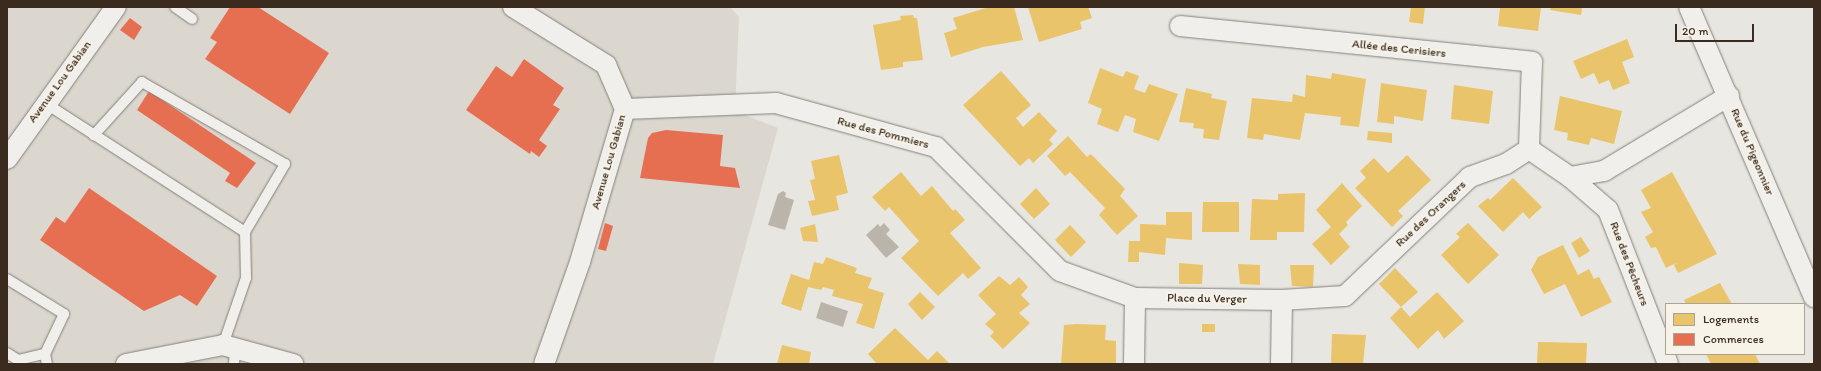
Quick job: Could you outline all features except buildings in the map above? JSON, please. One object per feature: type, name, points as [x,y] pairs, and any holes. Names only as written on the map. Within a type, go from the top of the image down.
[{"type":"street","name":"Avenue Lou Gabian","points":[[7,159],[116,7]]},
{"type":"street","name":"Avenue Lou Gabian","points":[[512,7],[606,65],[625,109],[580,262],[544,364]]},
{"type":"street","name":"Rue du Pigeonnier","points":[[1689,7],[1729,96],[1814,297]]},
{"type":"street","name":"Allée des Cerisiers","points":[[1180,26],[1532,62],[1529,149]]},
{"type":"street","points":[[1529,149],[1570,177],[1604,171],[1729,96]]},
{"type":"street","name":"Rue des Pommiers","points":[[625,109],[776,104],[936,148],[1060,271],[1135,298]]},
{"type":"street","name":"Rue des Orangers","points":[[1282,300],[1345,296],[1470,177],[1506,164],[1529,149]]},
{"type":"street","name":"Rue des Pêcheurs","points":[[1570,177],[1608,210],[1668,364]]},
{"type":"street","points":[[1134,364],[1135,298]]},
{"type":"street","name":"Place du Verger","points":[[1135,298],[1282,300]]},
{"type":"street","points":[[1281,364],[1282,300]]},
{"type":"street","points":[[126,364],[231,353],[294,364]]},
{"type":"lane","points":[[175,7],[192,19]]},
{"type":"lane","points":[[94,135],[142,82],[285,164],[245,232],[246,278],[231,353]]},
{"type":"lane","points":[[45,104],[245,232]]},
{"type":"lane","points":[[7,279],[64,314],[46,359],[18,360],[7,353]]},
{"type":"shaded area","points":[[7,7],[730,7],[739,17],[735,111],[778,128],[713,364],[7,364]]},
{"type":"shaded area","points":[[783,191],[786,193],[785,197],[794,200],[785,230],[768,225],[778,194]]},
{"type":"shaded area","points":[[884,223],[890,230],[886,234],[899,247],[886,258],[866,235],[878,224],[880,227]]},
{"type":"shaded area","points":[[821,302],[848,311],[843,327],[816,318]]}]
